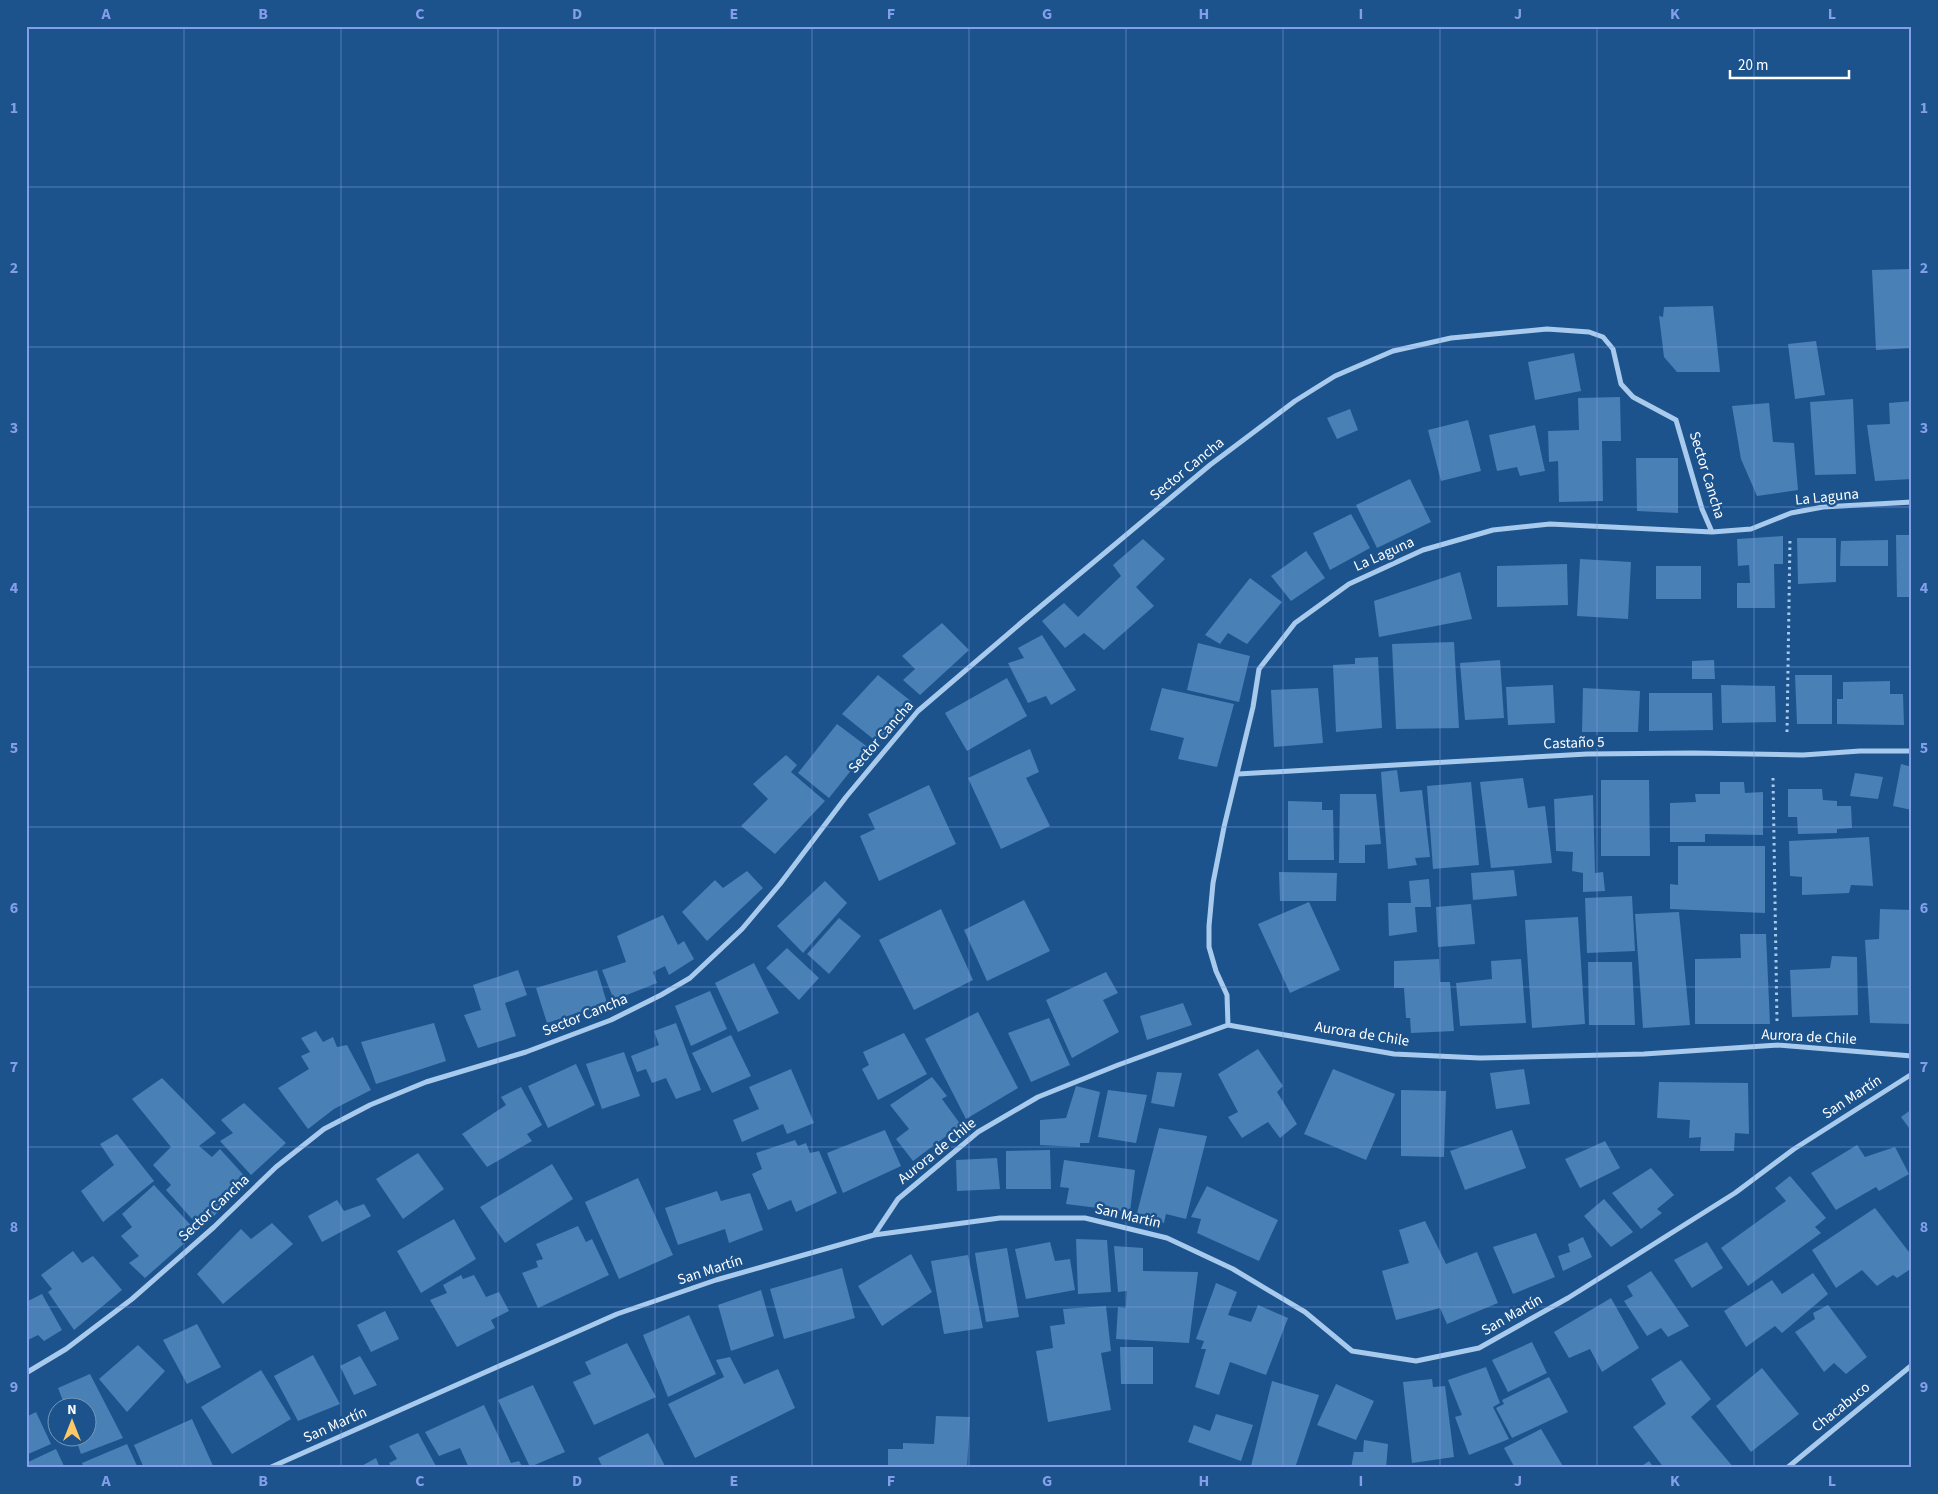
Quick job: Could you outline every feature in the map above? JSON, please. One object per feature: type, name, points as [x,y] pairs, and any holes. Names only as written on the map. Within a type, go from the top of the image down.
[{"type":"street","name":"Sector Cancha","points":[[26,1373],[66,1349],[132,1300],[214,1227],[276,1167],[324,1129],[370,1105],[426,1082],[526,1052],[611,1020],[662,995],[690,978],[742,929],[780,884],[846,797],[918,711],[1210,465],[1295,401],[1335,376],[1393,351],[1451,338],[1547,329],[1588,332],[1603,337],[1613,349],[1622,384],[1634,397],[1676,420],[1702,509],[1712,532]]},
{"type":"street","name":"La Laguna","points":[[1228,1025],[1227,995],[1216,971],[1209,947],[1209,926],[1215,874],[1224,827],[1253,707],[1259,669],[1295,624],[1349,584],[1423,550],[1493,530],[1550,524],[1712,532],[1751,529],[1791,513],[1823,508],[1912,502]]},
{"type":"street","name":"Castaño 5","points":[[1238,774],[1587,754],[1693,753],[1787,755],[1860,751],[1912,751]]},
{"type":"street","name":"Aurora de Chile","points":[[874,1234],[898,1198],[978,1132],[1038,1097],[1118,1065],[1228,1025],[1394,1054],[1480,1058],[1644,1054],[1778,1045],[1912,1056]]},
{"type":"street","name":"San Martín","points":[[269,1468],[617,1314],[716,1280],[874,1234],[1000,1218],[1085,1218],[1167,1238],[1233,1269],[1305,1312],[1352,1351],[1416,1361],[1479,1348],[1568,1298],[1735,1193],[1794,1149],[1912,1074]]},
{"type":"street","name":"Chacabuco","points":[[1787,1468],[1912,1365]]},
{"type":"path","points":[[1787,755],[1791,513]]},
{"type":"path","points":[[1773,754],[1778,1045]]},
{"type":"building","points":[[1911,269],[1912,348],[1876,350],[1872,270]]},
{"type":"building","points":[[1713,306],[1720,372],[1677,372],[1664,357],[1659,316],[1663,317],[1664,307]]},
{"type":"building","points":[[1816,341],[1825,395],[1795,399],[1788,344]]},
{"type":"building","points":[[1574,353],[1581,391],[1535,400],[1528,362]]},
{"type":"building","points":[[1620,397],[1621,441],[1602,441],[1603,501],[1559,502],[1558,461],[1549,462],[1548,431],[1579,430],[1578,398]]},
{"type":"building","points":[[1853,399],[1856,474],[1815,475],[1810,402]]},
{"type":"building","points":[[1912,401],[1912,479],[1875,481],[1867,425],[1890,424],[1889,403]]},
{"type":"building","points":[[1769,403],[1773,442],[1794,443],[1798,490],[1757,496],[1741,459],[1732,406]]},
{"type":"building","points":[[1350,409],[1358,430],[1337,439],[1327,418]]},
{"type":"building","points":[[1468,420],[1481,471],[1441,481],[1428,430]]},
{"type":"building","points":[[1535,425],[1545,471],[1520,476],[1517,467],[1497,471],[1489,435]]},
{"type":"building","points":[[1636,458],[1678,458],[1678,513],[1637,511]]},
{"type":"building","points":[[1410,479],[1431,522],[1377,548],[1356,505]]},
{"type":"building","points":[[1351,514],[1370,548],[1330,570],[1313,533]]},
{"type":"building","points":[[1896,535],[1912,535],[1912,597],[1897,597]]},
{"type":"building","points":[[1783,536],[1783,564],[1774,564],[1775,608],[1737,608],[1737,583],[1750,583],[1749,565],[1738,566],[1737,539]]},
{"type":"building","points":[[1797,538],[1836,538],[1836,582],[1798,584]]},
{"type":"building","points":[[1143,539],[1165,559],[1136,587],[1154,606],[1104,650],[1084,633],[1065,648],[1042,621],[1064,603],[1078,617],[1121,576],[1113,565]]},
{"type":"building","points":[[1888,540],[1888,566],[1840,566],[1841,541]]},
{"type":"building","points":[[1306,551],[1325,578],[1291,601],[1271,576]]},
{"type":"building","points":[[1580,559],[1631,562],[1628,619],[1577,616]]},
{"type":"building","points":[[1567,564],[1568,605],[1497,607],[1497,566]]},
{"type":"building","points":[[1656,566],[1701,566],[1701,599],[1656,599]]},
{"type":"building","points":[[1460,572],[1472,619],[1379,637],[1374,601]]},
{"type":"building","points":[[1250,578],[1282,602],[1247,644],[1228,633],[1220,644],[1205,635]]},
{"type":"building","points":[[942,623],[969,650],[920,695],[903,680],[915,669],[902,656]]},
{"type":"building","points":[[1042,635],[1076,690],[1051,705],[1046,696],[1028,703],[1008,663],[1024,658],[1018,648]]},
{"type":"building","points":[[1454,642],[1459,728],[1396,729],[1392,644]]},
{"type":"building","points":[[1198,643],[1250,656],[1239,702],[1187,690]]},
{"type":"building","points":[[1378,657],[1382,728],[1336,732],[1333,665],[1355,664],[1355,658]]},
{"type":"building","points":[[1500,660],[1504,718],[1465,720],[1460,663]]},
{"type":"building","points":[[1714,660],[1715,679],[1692,679],[1692,661]]},
{"type":"building","points":[[878,675],[912,702],[877,742],[842,714]]},
{"type":"building","points":[[1795,675],[1832,675],[1832,724],[1797,724]]},
{"type":"building","points":[[1007,678],[1027,716],[967,751],[945,713]]},
{"type":"building","points":[[1890,681],[1890,694],[1903,694],[1904,725],[1837,724],[1837,699],[1843,699],[1843,682]]},
{"type":"building","points":[[1553,685],[1555,723],[1508,725],[1506,687]]},
{"type":"building","points":[[1721,685],[1775,686],[1776,722],[1722,723]]},
{"type":"building","points":[[1162,688],[1234,704],[1217,767],[1178,759],[1184,738],[1150,730]]},
{"type":"building","points":[[1318,688],[1323,743],[1274,747],[1271,690]]},
{"type":"building","points":[[1583,688],[1640,691],[1638,732],[1582,732]]},
{"type":"building","points":[[1649,693],[1712,693],[1713,730],[1649,731]]},
{"type":"building","points":[[837,724],[869,748],[829,798],[798,773]]},
{"type":"building","points":[[1030,749],[1039,772],[1026,778],[1050,826],[1001,849],[968,778]]},
{"type":"building","points":[[786,755],[797,765],[791,772],[825,801],[775,854],[741,826],[768,799],[753,784]]},
{"type":"building","points":[[1901,764],[1912,767],[1912,810],[1893,806]]},
{"type":"building","points":[[1397,770],[1400,792],[1422,790],[1430,857],[1415,858],[1417,865],[1388,869],[1381,772]]},
{"type":"building","points":[[1855,773],[1883,777],[1878,799],[1850,796]]},
{"type":"building","points":[[1523,778],[1528,808],[1545,806],[1552,863],[1491,868],[1480,782]]},
{"type":"building","points":[[1601,780],[1649,780],[1650,856],[1601,856]]},
{"type":"building","points":[[1471,782],[1479,865],[1433,869],[1427,786]]},
{"type":"building","points":[[1720,782],[1744,782],[1745,793],[1763,792],[1763,835],[1705,834],[1705,842],[1670,842],[1670,803],[1696,802],[1695,794],[1720,794]]},
{"type":"building","points":[[929,785],[956,844],[879,881],[860,836],[875,829],[868,814]]},
{"type":"building","points":[[1788,789],[1822,789],[1823,800],[1837,801],[1837,806],[1851,806],[1852,828],[1837,829],[1837,833],[1798,834],[1797,817],[1788,817]]},
{"type":"building","points":[[1340,794],[1376,794],[1381,844],[1365,845],[1365,863],[1339,863]]},
{"type":"building","points":[[1593,795],[1595,873],[1603,872],[1605,891],[1583,892],[1583,873],[1572,871],[1573,852],[1556,851],[1554,799]]},
{"type":"building","points":[[1288,801],[1322,802],[1322,810],[1333,810],[1334,860],[1288,860]]},
{"type":"building","points":[[1869,837],[1873,886],[1851,885],[1849,893],[1802,895],[1802,877],[1790,876],[1789,841]]},
{"type":"building","points":[[1678,846],[1765,846],[1765,913],[1670,909],[1670,884],[1678,885]]},
{"type":"building","points":[[1514,870],[1517,896],[1473,900],[1471,873]]},
{"type":"building","points":[[747,871],[763,888],[707,941],[682,912],[715,880],[723,888]]},
{"type":"building","points":[[1279,872],[1337,873],[1336,901],[1280,901]]},
{"type":"building","points":[[1429,879],[1431,907],[1415,907],[1417,932],[1389,936],[1388,903],[1411,903],[1409,881]]},
{"type":"building","points":[[825,881],[847,903],[803,953],[777,926]]},
{"type":"building","points":[[1632,896],[1635,951],[1587,953],[1585,898]]},
{"type":"building","points":[[1024,900],[1050,951],[987,981],[964,930]]},
{"type":"building","points":[[1309,902],[1340,970],[1290,993],[1258,924]]},
{"type":"building","points":[[1471,904],[1475,944],[1438,947],[1436,907]]},
{"type":"building","points":[[941,909],[973,980],[914,1010],[879,940]]},
{"type":"building","points":[[1880,909],[1912,910],[1912,1024],[1870,1023],[1865,940],[1879,939]]},
{"type":"building","points":[[1679,912],[1690,1025],[1643,1028],[1635,914]]},
{"type":"building","points":[[663,915],[678,945],[684,941],[694,959],[669,975],[665,966],[653,972],[657,983],[614,1000],[602,970],[626,962],[617,936]]},
{"type":"building","points":[[1578,917],[1585,1024],[1532,1028],[1525,920]]},
{"type":"building","points":[[839,918],[861,936],[829,974],[807,954]]},
{"type":"building","points":[[1740,934],[1766,934],[1770,1024],[1695,1024],[1695,959],[1741,958]]},
{"type":"building","points":[[787,948],[819,978],[799,1000],[766,968]]},
{"type":"building","points":[[1832,956],[1857,957],[1858,1015],[1792,1017],[1790,970],[1830,968]]},
{"type":"building","points":[[1439,959],[1440,982],[1450,982],[1454,1031],[1411,1033],[1410,1018],[1406,1018],[1404,988],[1394,988],[1394,961]]},
{"type":"building","points":[[1521,959],[1526,1023],[1460,1026],[1456,983],[1492,979],[1491,961]]},
{"type":"building","points":[[1588,962],[1632,962],[1635,1025],[1589,1025]]},
{"type":"building","points":[[754,963],[779,1013],[738,1032],[715,983]]},
{"type":"building","points":[[518,970],[527,995],[505,1003],[516,1036],[478,1048],[464,1015],[481,1010],[473,985]]},
{"type":"building","points":[[597,970],[607,1003],[547,1023],[536,988]]},
{"type":"building","points":[[1106,972],[1118,993],[1103,1000],[1119,1032],[1072,1058],[1046,1000]]},
{"type":"building","points":[[710,991],[727,1029],[691,1046],[675,1006]]},
{"type":"building","points":[[1183,1003],[1192,1025],[1147,1040],[1140,1016]]},
{"type":"building","points":[[978,1012],[1018,1088],[966,1119],[925,1039]]},
{"type":"building","points":[[1049,1018],[1070,1065],[1031,1082],[1008,1033]]},
{"type":"building","points":[[434,1023],[446,1061],[376,1084],[361,1042]]},
{"type":"building","points":[[676,1023],[701,1090],[676,1099],[666,1078],[652,1083],[646,1069],[637,1072],[631,1056],[659,1045],[654,1031]]},
{"type":"building","points":[[316,1031],[323,1042],[333,1037],[337,1047],[347,1045],[371,1090],[334,1109],[308,1129],[278,1088],[309,1069],[301,1056],[310,1052],[301,1038]]},
{"type":"building","points":[[904,1033],[927,1074],[878,1100],[862,1069],[869,1065],[863,1052]]},
{"type":"building","points":[[731,1035],[751,1076],[712,1093],[692,1053]]},
{"type":"building","points":[[1258,1049],[1283,1086],[1277,1092],[1297,1124],[1280,1138],[1268,1122],[1242,1138],[1228,1117],[1238,1112],[1218,1074]]},
{"type":"building","points":[[624,1052],[640,1096],[602,1109],[586,1064]]},
{"type":"building","points":[[576,1064],[595,1105],[548,1128],[528,1086]]},
{"type":"building","points":[[791,1069],[814,1123],[787,1134],[783,1124],[742,1142],[733,1120],[759,1109],[749,1087]]},
{"type":"building","points":[[1333,1069],[1395,1094],[1366,1160],[1304,1134]]},
{"type":"building","points":[[1524,1069],[1530,1104],[1496,1109],[1490,1073]]},
{"type":"building","points":[[1157,1072],[1182,1073],[1174,1107],[1151,1103]]},
{"type":"building","points":[[932,1077],[947,1096],[942,1099],[961,1125],[913,1161],[896,1139],[909,1129],[890,1105]]},
{"type":"building","points":[[162,1078],[216,1133],[199,1146],[212,1157],[220,1149],[249,1181],[201,1229],[166,1190],[171,1185],[153,1165],[171,1147],[132,1099]]},
{"type":"building","points":[[1659,1082],[1748,1083],[1749,1134],[1735,1133],[1734,1151],[1700,1151],[1701,1137],[1689,1138],[1690,1120],[1657,1118]]},
{"type":"building","points":[[1076,1086],[1100,1092],[1089,1143],[1080,1143],[1080,1147],[1040,1145],[1040,1120],[1066,1118]]},
{"type":"building","points":[[521,1087],[542,1125],[527,1134],[532,1141],[487,1167],[462,1134],[506,1105],[501,1097]]},
{"type":"building","points":[[1108,1090],[1147,1095],[1136,1143],[1098,1137]]},
{"type":"building","points":[[1401,1090],[1446,1091],[1444,1157],[1401,1156]]},
{"type":"building","points":[[244,1103],[286,1143],[251,1175],[220,1141],[233,1133],[221,1120]]},
{"type":"building","points":[[1912,1109],[1912,1132],[1901,1117]]},
{"type":"building","points":[[1159,1128],[1207,1136],[1186,1219],[1166,1214],[1164,1223],[1136,1217]]},
{"type":"building","points":[[885,1130],[901,1166],[843,1193],[827,1153]]},
{"type":"building","points":[[1512,1130],[1526,1168],[1465,1190],[1450,1151]]},
{"type":"building","points":[[117,1134],[154,1181],[103,1222],[81,1191],[114,1165],[100,1144]]},
{"type":"building","points":[[795,1140],[798,1146],[806,1143],[810,1153],[819,1151],[837,1193],[796,1212],[791,1200],[768,1210],[752,1174],[762,1169],[756,1153]]},
{"type":"building","points":[[1605,1141],[1620,1168],[1580,1188],[1565,1159]]},
{"type":"building","points":[[1857,1145],[1865,1157],[1895,1147],[1909,1174],[1879,1191],[1876,1187],[1836,1210],[1811,1173]]},
{"type":"building","points":[[1050,1150],[1051,1189],[1006,1189],[1006,1151]]},
{"type":"building","points":[[418,1153],[444,1189],[403,1219],[376,1179]]},
{"type":"building","points":[[997,1158],[1000,1189],[957,1191],[956,1160]]},
{"type":"building","points":[[1064,1160],[1135,1170],[1130,1212],[1066,1204],[1069,1188],[1060,1187]]},
{"type":"building","points":[[552,1164],[573,1199],[505,1243],[480,1207]]},
{"type":"building","points":[[1651,1168],[1674,1195],[1657,1209],[1662,1213],[1641,1229],[1612,1193]]},
{"type":"building","points":[[1790,1176],[1826,1218],[1815,1227],[1821,1233],[1748,1286],[1721,1248],[1786,1201],[1775,1188]]},
{"type":"building","points":[[638,1178],[673,1255],[619,1279],[585,1202]]},
{"type":"building","points":[[154,1185],[197,1232],[145,1278],[129,1263],[139,1256],[121,1236],[132,1227],[122,1214]]},
{"type":"building","points":[[1207,1186],[1278,1220],[1259,1261],[1197,1233],[1201,1219],[1191,1217]]},
{"type":"building","points":[[717,1191],[721,1201],[750,1193],[763,1230],[729,1243],[725,1229],[678,1245],[665,1208]]},
{"type":"building","points":[[1604,1199],[1633,1232],[1611,1247],[1584,1216]]},
{"type":"building","points":[[337,1200],[344,1211],[364,1204],[371,1216],[322,1242],[308,1216]]},
{"type":"building","points":[[1875,1208],[1912,1256],[1912,1268],[1897,1278],[1893,1275],[1877,1286],[1862,1270],[1836,1288],[1812,1250]]},
{"type":"building","points":[[454,1219],[476,1259],[421,1293],[397,1251]]},
{"type":"building","points":[[1425,1221],[1446,1264],[1477,1252],[1498,1303],[1447,1324],[1440,1308],[1396,1320],[1382,1271],[1409,1263],[1399,1230]]},
{"type":"building","points":[[272,1223],[293,1244],[223,1304],[197,1274],[241,1229],[251,1239]]},
{"type":"building","points":[[578,1226],[586,1242],[592,1239],[609,1275],[538,1308],[522,1273],[538,1267],[536,1261],[543,1259],[536,1244]]},
{"type":"building","points":[[1536,1233],[1555,1277],[1513,1294],[1493,1247]]},
{"type":"building","points":[[1583,1237],[1592,1257],[1563,1271],[1558,1256],[1570,1252],[1568,1244]]},
{"type":"building","points":[[1076,1239],[1107,1240],[1111,1292],[1078,1294]]},
{"type":"building","points":[[1050,1242],[1055,1261],[1070,1259],[1075,1290],[1026,1299],[1015,1249]]},
{"type":"building","points":[[1707,1242],[1723,1268],[1692,1288],[1674,1260]]},
{"type":"building","points":[[1114,1246],[1143,1248],[1143,1271],[1198,1272],[1189,1343],[1116,1339],[1118,1307],[1126,1308],[1127,1291],[1118,1292]]},
{"type":"building","points":[[1007,1248],[1019,1317],[986,1322],[975,1253]]},
{"type":"building","points":[[73,1251],[82,1263],[93,1256],[122,1290],[74,1330],[48,1292],[52,1289],[41,1275]]},
{"type":"building","points":[[911,1254],[932,1292],[882,1326],[858,1286]]},
{"type":"building","points":[[968,1255],[983,1328],[944,1334],[931,1261]]},
{"type":"building","points":[[842,1268],[855,1318],[784,1339],[770,1289]]},
{"type":"building","points":[[1651,1271],[1689,1326],[1668,1337],[1661,1328],[1647,1336],[1624,1301],[1633,1296],[1627,1286]]},
{"type":"building","points":[[1813,1273],[1828,1294],[1782,1333],[1775,1326],[1746,1347],[1724,1311],[1772,1280],[1782,1294]]},
{"type":"building","points":[[461,1275],[463,1279],[474,1275],[486,1297],[499,1292],[509,1311],[491,1320],[495,1328],[457,1347],[430,1300],[447,1293],[443,1285]]},
{"type":"building","points":[[1216,1283],[1237,1292],[1228,1315],[1251,1322],[1258,1305],[1288,1318],[1266,1375],[1230,1362],[1219,1395],[1195,1387],[1206,1349],[1201,1349],[1204,1341],[1196,1339]]},
{"type":"building","points":[[761,1290],[774,1336],[731,1351],[718,1305]]},
{"type":"building","points":[[42,1294],[62,1330],[44,1341],[38,1335],[26,1341],[26,1302]]},
{"type":"building","points":[[1611,1298],[1639,1348],[1602,1372],[1590,1349],[1569,1358],[1554,1332]]},
{"type":"building","points":[[1828,1305],[1867,1357],[1846,1374],[1834,1363],[1824,1372],[1795,1332],[1815,1319],[1813,1313]]},
{"type":"building","points":[[1106,1306],[1111,1351],[1101,1353],[1111,1410],[1048,1422],[1036,1351],[1053,1348],[1050,1326],[1065,1324],[1063,1309]]},
{"type":"building","points":[[385,1311],[399,1339],[371,1352],[357,1325]]},
{"type":"building","points":[[689,1315],[716,1374],[668,1397],[643,1335]]},
{"type":"building","points":[[197,1324],[221,1367],[187,1384],[163,1340]]},
{"type":"building","points":[[1532,1342],[1547,1373],[1508,1392],[1492,1360]]},
{"type":"building","points":[[627,1343],[656,1397],[594,1425],[573,1382],[591,1374],[585,1362]]},
{"type":"building","points":[[138,1345],[165,1371],[127,1412],[99,1379]]},
{"type":"building","points":[[1120,1347],[1153,1347],[1153,1384],[1121,1384]]},
{"type":"building","points":[[313,1355],[340,1404],[298,1421],[274,1376]]},
{"type":"building","points":[[360,1356],[377,1385],[354,1395],[340,1366]]},
{"type":"building","points":[[730,1357],[744,1384],[778,1369],[795,1408],[695,1458],[668,1404],[724,1377],[716,1360]]},
{"type":"building","points":[[1681,1360],[1711,1399],[1691,1417],[1734,1468],[1664,1468],[1633,1427],[1666,1404],[1651,1379]]},
{"type":"building","points":[[1486,1367],[1500,1403],[1493,1407],[1509,1439],[1469,1455],[1455,1417],[1462,1415],[1448,1380]]},
{"type":"building","points":[[1762,1368],[1799,1414],[1751,1452],[1716,1406]]},
{"type":"building","points":[[261,1370],[291,1419],[232,1454],[201,1407]]},
{"type":"building","points":[[90,1374],[123,1438],[81,1454],[78,1446],[98,1446],[98,1396],[61,1396],[58,1388]]},
{"type":"building","points":[[1549,1377],[1568,1412],[1512,1438],[1496,1408],[1504,1404],[1502,1400]]},
{"type":"building","points":[[1432,1379],[1433,1387],[1445,1386],[1454,1457],[1412,1463],[1403,1382]]},
{"type":"building","points":[[1272,1381],[1319,1395],[1295,1468],[1256,1468],[1251,1466]]},
{"type":"building","points":[[1336,1384],[1374,1401],[1356,1440],[1317,1425]]},
{"type":"building","points":[[533,1385],[565,1452],[530,1467],[498,1400]]},
{"type":"building","points":[[484,1405],[511,1463],[519,1461],[523,1468],[469,1468],[460,1448],[439,1456],[425,1432]]},
{"type":"building","points":[[36,1412],[48,1438],[48,1445],[26,1455],[26,1417]]},
{"type":"building","points":[[1216,1414],[1253,1425],[1241,1461],[1188,1442],[1194,1425],[1210,1431]]},
{"type":"building","points":[[936,1416],[970,1417],[967,1468],[888,1468],[888,1449],[903,1449],[903,1443],[934,1444]]},
{"type":"building","points":[[192,1419],[214,1468],[144,1468],[134,1445]]},
{"type":"building","points":[[1541,1429],[1564,1468],[1515,1468],[1504,1448]]},
{"type":"building","points":[[418,1433],[437,1468],[392,1468],[389,1463],[397,1459],[389,1446]]},
{"type":"building","points":[[648,1433],[666,1468],[603,1468],[598,1458]]},
{"type":"building","points":[[1364,1440],[1388,1444],[1386,1468],[1351,1468],[1354,1452],[1363,1452]]},
{"type":"building","points":[[127,1444],[138,1468],[84,1468],[82,1463]]},
{"type":"building","points":[[56,1449],[65,1468],[28,1468],[26,1463]]},
{"type":"building","points":[[376,1458],[380,1468],[358,1468]]},
{"type":"building","points":[[1649,1461],[1654,1468],[1639,1468]]}]
